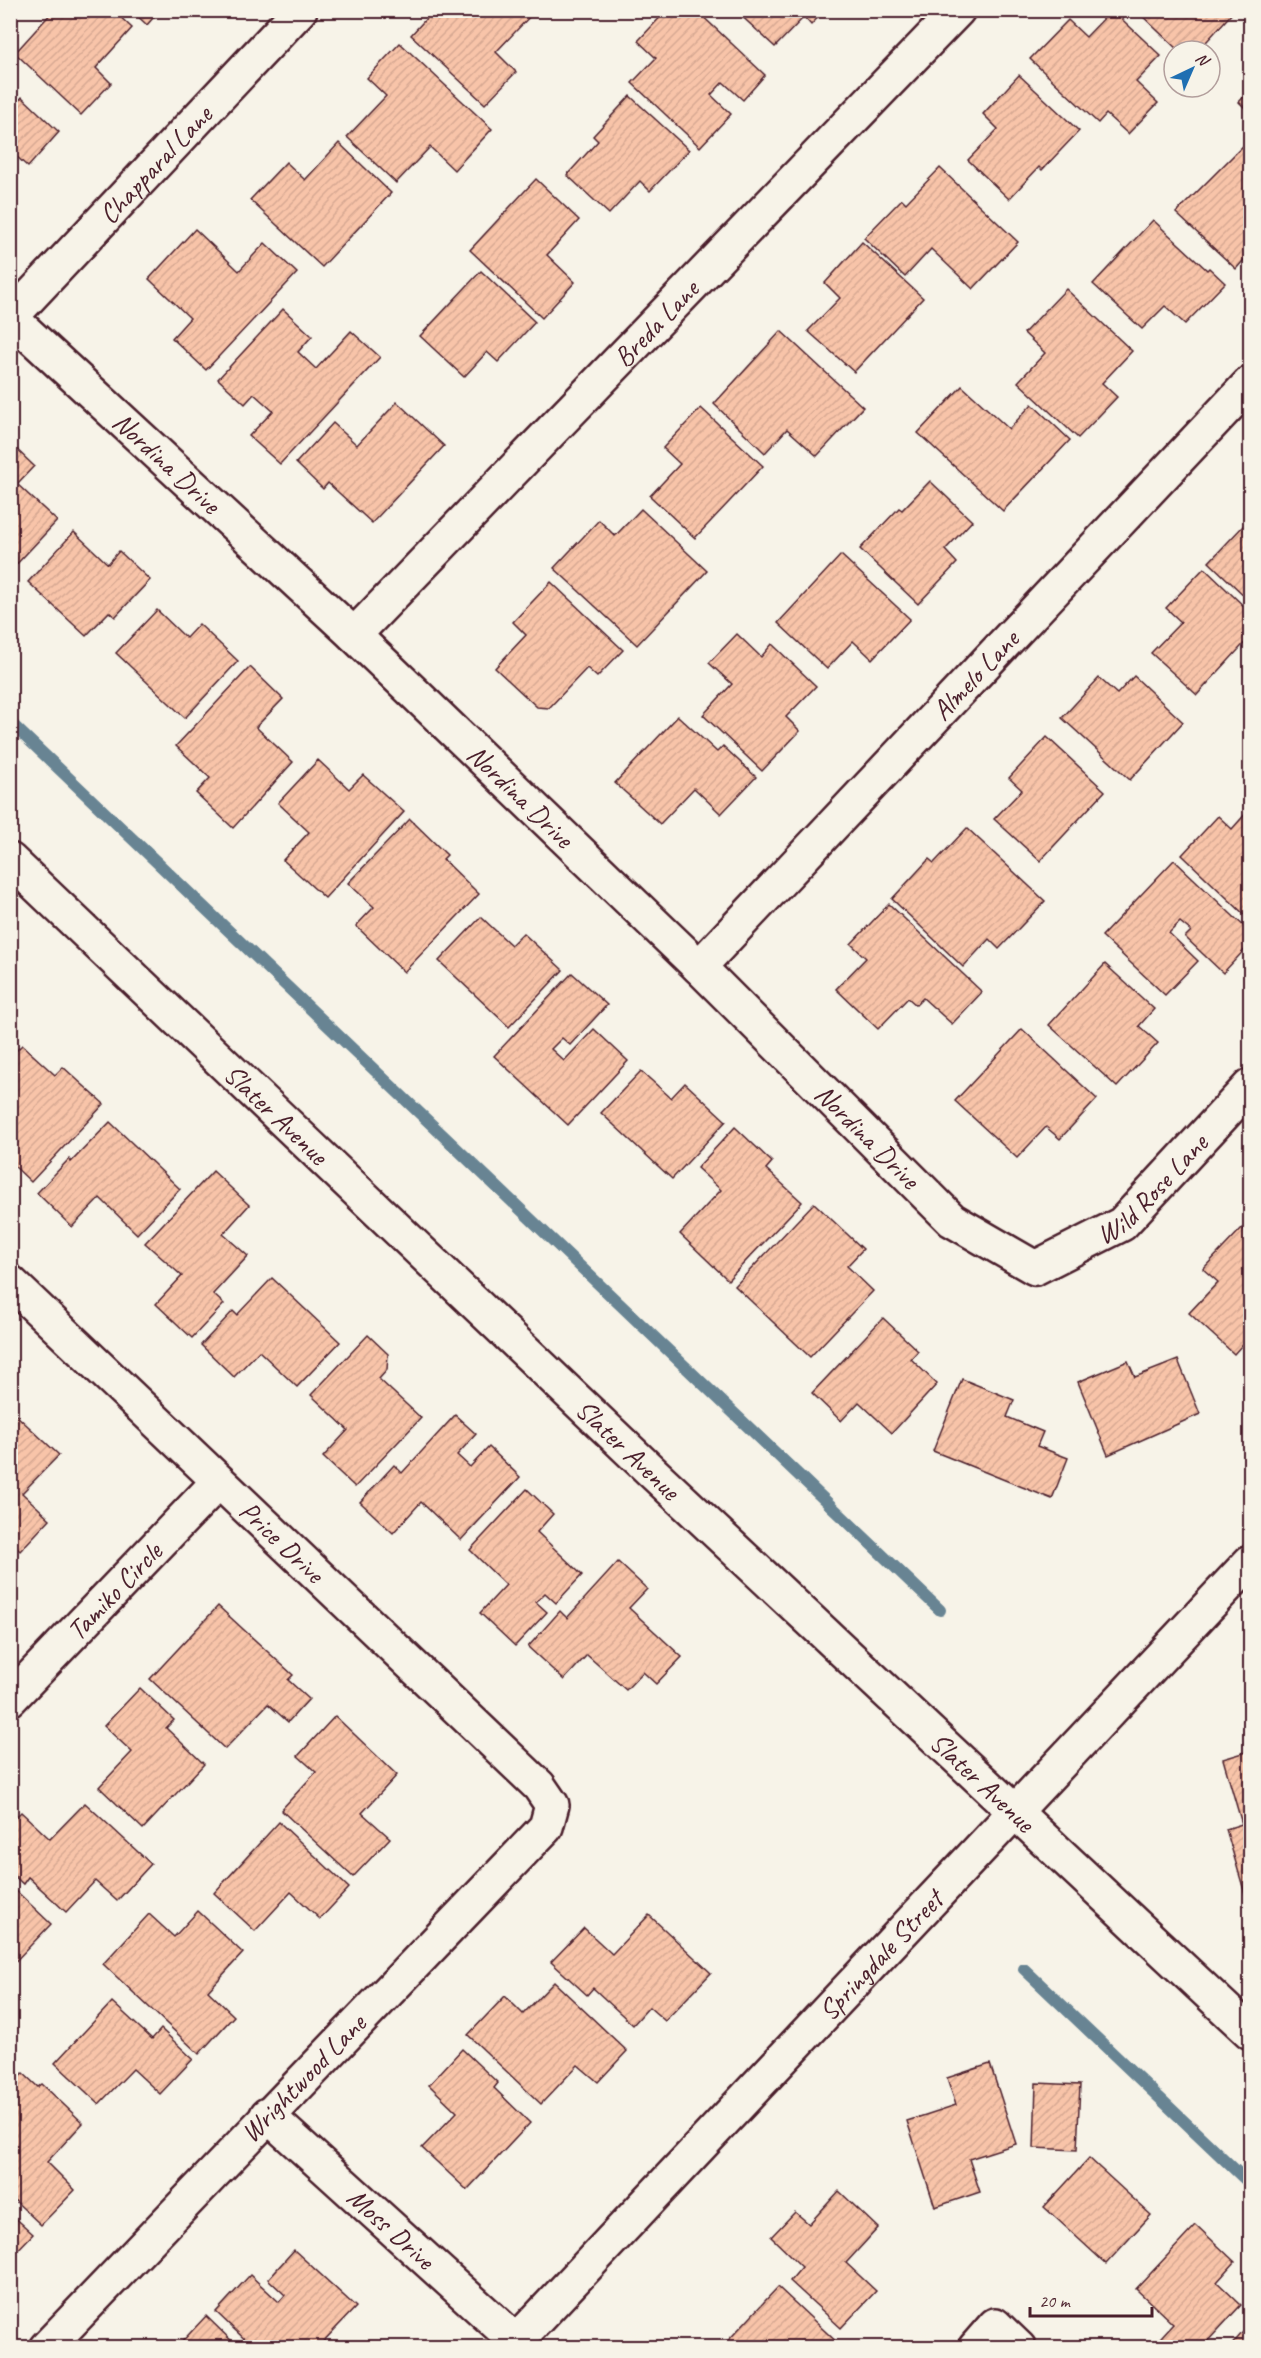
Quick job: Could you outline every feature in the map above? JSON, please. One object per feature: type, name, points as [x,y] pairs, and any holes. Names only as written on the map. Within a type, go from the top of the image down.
[{"type":"street","name":"Chapparal Lane","points":[[11,317],[300,10]]},
{"type":"street","name":"Breda Lane","points":[[354,635],[958,10]]},
{"type":"street","name":"Nordina Drive","points":[[11,317],[354,635],[699,967],[952,1220],[1035,1268]]},
{"type":"street","name":"Almelo Lane","points":[[699,967],[1251,383]]},
{"type":"street","name":"Slater Avenue","points":[[10,860],[650,1470],[1251,2032]]},
{"type":"street","name":"Wild Rose Lane","points":[[1035,1268],[1122,1224],[1251,1086]]},
{"type":"street","name":"Price Drive","points":[[10,1282],[539,1786],[552,1805]]},
{"type":"street","name":"Tamiko Circle","points":[[10,1699],[218,1482]]},
{"type":"street","name":"Springdale Street","points":[[513,2344],[1014,1810],[1251,1562]]},
{"type":"street","name":"Wrightwood Lane","points":[[46,2348],[267,2115],[546,1827],[552,1805]]},
{"type":"street","name":"Moss Drive","points":[[267,2115],[513,2344]]},
{"type":"street","points":[[985,2336],[1019,2348]]},
{"type":"building","points":[[54,10],[113,10],[132,28],[96,68],[111,83],[81,115],[15,53]]},
{"type":"building","points":[[131,10],[160,10],[147,25]]},
{"type":"building","points":[[434,10],[534,12],[496,52],[516,72],[485,104],[411,35]]},
{"type":"building","points":[[667,10],[696,10],[765,75],[743,100],[723,82],[711,95],[731,114],[700,147],[632,83],[656,58],[638,41]]},
{"type":"building","points":[[735,10],[825,10],[811,25],[804,17],[775,47]]},
{"type":"building","points":[[1112,10],[1161,56],[1136,82],[1158,103],[1128,134],[1106,114],[1098,123],[1030,59],[1068,20],[1086,37]]},
{"type":"building","points":[[1136,10],[1234,10],[1209,39],[1166,39]]},
{"type":"building","points":[[400,43],[492,129],[454,170],[430,147],[396,183],[347,137],[386,96],[367,78]]},
{"type":"building","points":[[1019,75],[1079,131],[1042,170],[1039,167],[1009,199],[968,160],[998,129],[983,114]]},
{"type":"building","points":[[1250,90],[1250,113],[1239,102]]},
{"type":"building","points":[[630,96],[689,150],[650,191],[640,181],[609,214],[567,175],[598,141],[593,136]]},
{"type":"building","points":[[22,97],[59,132],[28,167],[15,155],[10,160],[10,100],[15,105]]},
{"type":"building","points":[[1247,142],[1250,146],[1250,253],[1236,269],[1176,213]]},
{"type":"building","points":[[339,143],[391,193],[322,267],[250,200],[286,162],[305,180]]},
{"type":"building","points":[[940,168],[1018,242],[973,289],[931,249],[905,277],[864,238],[902,199],[906,203]]},
{"type":"building","points":[[536,179],[579,220],[547,255],[575,282],[542,318],[470,250]]},
{"type":"building","points":[[1153,220],[1207,270],[1209,268],[1225,283],[1185,324],[1165,306],[1142,329],[1093,284]]},
{"type":"building","points":[[195,229],[239,271],[265,243],[297,273],[206,370],[172,338],[190,318],[149,279]]},
{"type":"building","points":[[862,242],[923,298],[854,372],[808,331],[840,298],[825,283]]},
{"type":"building","points":[[481,271],[535,322],[498,362],[487,352],[464,377],[420,336]]},
{"type":"building","points":[[1066,289],[1132,351],[1102,383],[1117,397],[1078,438],[1018,382],[1045,353],[1024,333]]},
{"type":"building","points":[[283,309],[312,336],[298,352],[316,369],[351,331],[380,357],[280,464],[249,436],[273,411],[254,394],[245,404],[218,379]]},
{"type":"building","points":[[781,331],[863,407],[817,456],[787,429],[765,453],[714,404]]},
{"type":"building","points":[[962,386],[1009,429],[1032,404],[1070,440],[1003,511],[918,433]]},
{"type":"building","points":[[397,402],[444,446],[372,523],[328,483],[323,489],[296,463],[333,423],[357,445]]},
{"type":"building","points":[[701,408],[763,466],[695,538],[650,496],[680,464],[663,448]]},
{"type":"building","points":[[10,443],[34,466],[17,484],[57,521],[11,570]]},
{"type":"building","points":[[930,481],[972,521],[945,550],[957,563],[918,604],[860,549],[899,508],[902,510]]},
{"type":"building","points":[[641,509],[707,571],[637,645],[554,568],[599,520],[615,536]]},
{"type":"building","points":[[1244,525],[1249,530],[1250,528],[1250,601],[1209,562]]},
{"type":"building","points":[[74,532],[108,564],[119,551],[150,580],[115,617],[109,612],[86,636],[28,582]]},
{"type":"building","points":[[841,555],[910,619],[872,659],[853,641],[827,669],[778,623]]},
{"type":"building","points":[[1204,568],[1250,612],[1250,637],[1197,695],[1151,653],[1181,622],[1166,608]]},
{"type":"building","points":[[551,582],[623,650],[597,677],[587,668],[549,708],[537,707],[495,668],[526,635],[513,622]]},
{"type":"building","points":[[157,610],[186,638],[199,624],[238,661],[185,718],[116,653]]},
{"type":"building","points":[[737,634],[761,657],[772,644],[816,686],[786,717],[800,731],[762,771],[703,715],[732,684],[709,663]]},
{"type":"building","points":[[250,667],[283,699],[256,727],[293,762],[233,828],[196,793],[210,778],[176,746]]},
{"type":"building","points":[[1134,676],[1183,722],[1130,780],[1062,718],[1099,678],[1117,694]]},
{"type":"building","points":[[678,716],[717,752],[723,746],[756,777],[721,814],[694,788],[660,824],[615,783]]},
{"type":"building","points":[[1047,737],[1105,791],[1040,861],[994,819],[1022,790],[1009,778]]},
{"type":"building","points":[[318,760],[349,789],[363,775],[404,812],[325,898],[283,860],[309,832],[278,803]]},
{"type":"building","points":[[1248,811],[1250,814],[1250,920],[1182,855],[1218,816],[1232,829]]},
{"type":"building","points":[[410,819],[447,855],[443,859],[479,894],[404,972],[356,926],[374,907],[348,883]]},
{"type":"building","points":[[967,828],[1045,901],[999,949],[989,939],[963,967],[892,899],[929,859],[934,863]]},
{"type":"building","points":[[1174,860],[1250,932],[1250,944],[1223,973],[1185,937],[1191,931],[1180,922],[1169,933],[1198,961],[1165,995],[1102,936]]},
{"type":"building","points":[[889,904],[982,992],[952,1024],[923,998],[916,1005],[908,998],[878,1029],[836,989],[866,958],[851,944]]},
{"type":"building","points":[[481,917],[511,945],[523,933],[563,970],[509,1027],[439,961]]},
{"type":"building","points":[[1105,964],[1154,1009],[1139,1026],[1158,1043],[1117,1087],[1049,1025]]},
{"type":"building","points":[[572,973],[607,1005],[570,1045],[562,1038],[551,1049],[564,1061],[594,1029],[628,1061],[568,1125],[494,1056]]},
{"type":"building","points":[[1022,1029],[1097,1099],[1060,1139],[1046,1127],[1017,1158],[955,1101]]},
{"type":"building","points":[[22,1045],[55,1075],[63,1067],[104,1104],[31,1182],[10,1162],[10,1057]]},
{"type":"building","points":[[641,1071],[671,1098],[685,1083],[726,1121],[672,1179],[601,1113]]},
{"type":"building","points":[[110,1122],[180,1189],[137,1234],[100,1198],[72,1227],[37,1193],[69,1159],[71,1162]]},
{"type":"building","points":[[735,1127],[772,1162],[766,1169],[802,1202],[728,1280],[680,1234],[721,1190],[697,1168]]},
{"type":"building","points":[[213,1171],[249,1205],[223,1234],[248,1256],[213,1294],[224,1304],[192,1338],[156,1304],[182,1276],[145,1243]]},
{"type":"building","points":[[814,1203],[863,1249],[847,1266],[873,1291],[810,1357],[735,1286]]},
{"type":"building","points":[[1242,1228],[1250,1235],[1250,1336],[1234,1354],[1189,1313],[1218,1282],[1203,1269]]},
{"type":"building","points":[[272,1278],[340,1342],[297,1387],[259,1351],[234,1377],[201,1345],[233,1311],[237,1315]]},
{"type":"building","points":[[883,1318],[918,1351],[911,1359],[937,1384],[892,1433],[859,1402],[841,1421],[812,1393]]},
{"type":"building","points":[[368,1335],[388,1354],[387,1370],[379,1379],[421,1418],[355,1487],[323,1457],[348,1430],[311,1395]]},
{"type":"building","points":[[1178,1360],[1200,1414],[1108,1455],[1078,1382],[1128,1361],[1135,1377]]},
{"type":"building","points":[[962,1379],[1014,1400],[1007,1417],[1043,1432],[1037,1446],[1068,1458],[1052,1499],[933,1451]]},
{"type":"building","points":[[15,1414],[59,1455],[22,1493],[50,1519],[20,1551],[10,1541],[10,1419]]},
{"type":"building","points":[[455,1415],[476,1434],[457,1455],[470,1467],[489,1447],[520,1477],[461,1540],[421,1502],[393,1533],[360,1502],[394,1465],[402,1473]]},
{"type":"building","points":[[527,1489],[553,1514],[537,1532],[582,1575],[556,1603],[545,1593],[536,1602],[547,1612],[515,1646],[480,1613],[506,1585],[470,1550]]},
{"type":"building","points":[[618,1562],[647,1589],[629,1608],[682,1657],[656,1684],[643,1672],[626,1690],[587,1655],[564,1680],[528,1647],[560,1611],[567,1618]]},
{"type":"building","points":[[218,1606],[293,1675],[288,1680],[309,1699],[288,1722],[268,1704],[225,1749],[150,1679]]},
{"type":"building","points":[[140,1688],[174,1720],[166,1728],[204,1764],[143,1829],[99,1787],[132,1752],[104,1726]]},
{"type":"building","points":[[335,1716],[397,1775],[362,1813],[390,1838],[353,1877],[281,1810],[316,1772],[298,1756]]},
{"type":"building","points":[[1250,1751],[1250,1893],[1245,1894],[1226,1829],[1242,1824],[1223,1759]]},
{"type":"building","points":[[85,1803],[151,1864],[117,1901],[95,1881],[66,1912],[28,1877],[23,1884],[10,1872],[10,1823],[21,1812],[50,1839]]},
{"type":"building","points":[[279,1822],[349,1888],[320,1919],[291,1892],[255,1931],[214,1893]]},
{"type":"building","points":[[10,1885],[51,1924],[10,1967]]},
{"type":"building","points":[[198,1911],[243,1953],[208,1991],[234,2016],[199,2054],[103,1964],[149,1914],[174,1937]]},
{"type":"building","points":[[649,1915],[711,1973],[665,2021],[649,2007],[633,2025],[593,1988],[587,1995],[551,1962],[584,1928],[612,1954]]},
{"type":"building","points":[[554,1982],[627,2051],[598,2082],[578,2065],[541,2104],[468,2035],[505,1996],[523,2014]]},
{"type":"building","points":[[112,2002],[152,2039],[161,2029],[193,2059],[160,2094],[133,2069],[99,2104],[55,2063]]},
{"type":"building","points":[[462,2049],[498,2083],[494,2088],[530,2123],[467,2190],[422,2148],[457,2112],[429,2085]]},
{"type":"building","points":[[990,2064],[1016,2144],[969,2159],[980,2192],[935,2207],[907,2121],[956,2105],[947,2078]]},
{"type":"building","points":[[23,2073],[38,2087],[42,2084],[83,2123],[47,2162],[75,2190],[41,2225],[10,2196],[10,2119],[15,2114],[10,2110],[10,2087]]},
{"type":"building","points":[[1036,2083],[1080,2085],[1077,2150],[1034,2148]]},
{"type":"building","points":[[1089,2158],[1151,2215],[1106,2264],[1044,2207]]},
{"type":"building","points":[[839,2191],[878,2228],[846,2263],[876,2291],[841,2328],[790,2281],[802,2267],[771,2237],[795,2212],[809,2224]]},
{"type":"building","points":[[10,2213],[33,2234],[10,2258]]},
{"type":"building","points":[[1196,2225],[1235,2262],[1217,2282],[1241,2305],[1205,2344],[1208,2348],[1151,2348],[1173,2324],[1136,2289]]},
{"type":"building","points":[[294,2250],[356,2307],[317,2348],[254,2348],[216,2312],[250,2275],[279,2302],[285,2295],[268,2279]]},
{"type":"building","points":[[778,2287],[843,2348],[721,2348]]},
{"type":"building","points":[[206,2316],[239,2348],[176,2348]]},
{"type":"building","points":[[1250,2324],[1250,2348],[1229,2348]]},
{"type":"waterway","points":[[10,722],[940,1610]]},
{"type":"waterway","points":[[1024,1969],[1250,2184]]}]
